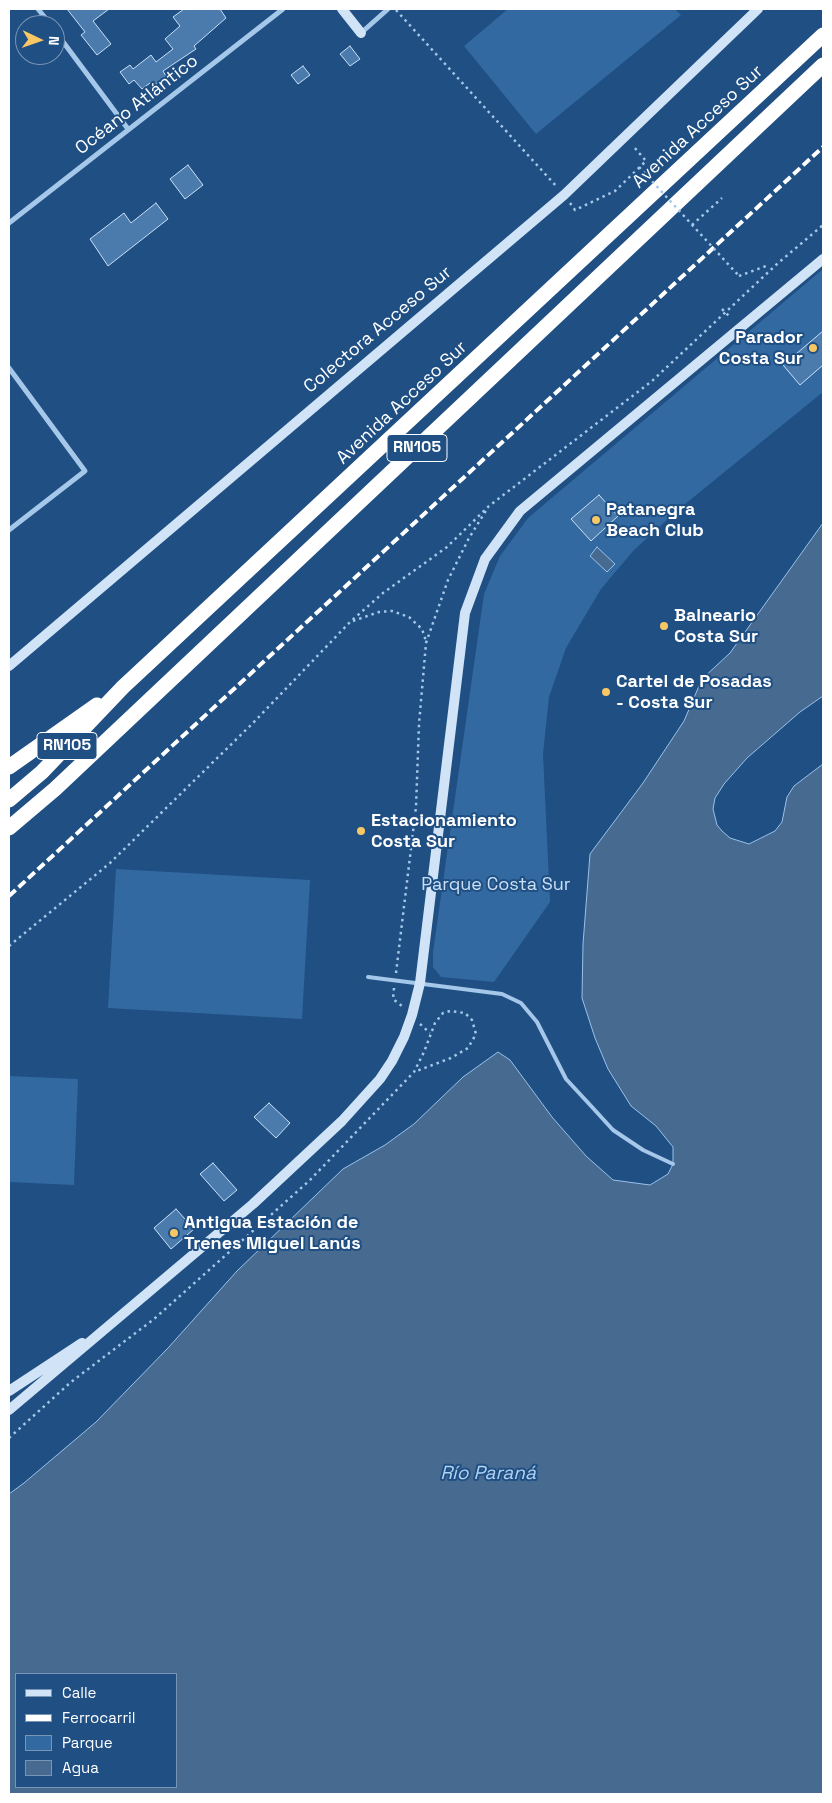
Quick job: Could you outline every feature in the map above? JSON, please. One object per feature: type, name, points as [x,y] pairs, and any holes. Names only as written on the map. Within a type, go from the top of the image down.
[{"type":"highway","name":"Avenida Acceso Sur","points":[[9,800],[42,772],[123,687],[823,36]]},
{"type":"highway","name":"RN105","points":[[9,828],[62,782],[823,65]]},
{"type":"highway","points":[[9,767],[123,687]]},
{"type":"main road","points":[[342,9],[361,33]]},
{"type":"main road","name":"Colectora Acceso Sur","points":[[9,666],[564,195],[758,9]]},
{"type":"main road","points":[[9,1410],[220,1233],[342,1120],[367,1094],[392,1061],[412,1016],[420,983],[465,613],[485,559],[520,511],[823,259]]},
{"type":"main road","points":[[9,1391],[98,1334]]},
{"type":"street","name":"Océano Atlántico","points":[[9,223],[283,9]]},
{"type":"street","points":[[361,33],[388,9]]},
{"type":"street","points":[[65,44],[128,129]]},
{"type":"street","points":[[9,368],[85,471],[9,530]]},
{"type":"lane","points":[[368,978],[395,979],[502,994],[521,1003],[537,1022],[566,1079],[613,1130],[643,1150],[673,1164]]},
{"type":"path","points":[[395,9],[564,195],[575,210],[615,191],[646,161],[634,147]]},
{"type":"path","points":[[639,167],[739,276],[766,266]]},
{"type":"path","points":[[692,225],[722,198]]},
{"type":"path","points":[[9,946],[110,863],[157,819],[350,622],[383,593],[447,547],[489,506],[652,381],[823,225]]},
{"type":"path","points":[[722,309],[729,316]]},
{"type":"path","points":[[430,1033],[393,999],[416,807],[419,724],[426,643],[448,580],[469,538],[489,506]]},
{"type":"path","points":[[350,622],[379,612],[392,611],[409,617],[422,629],[426,643]]},
{"type":"path","points":[[9,1438],[71,1382],[154,1320],[309,1181],[414,1072],[424,1052],[430,1033],[443,1013],[450,1010],[465,1013],[472,1020],[476,1034],[468,1048],[451,1058],[414,1072]]},
{"type":"green space","points":[[508,9],[675,9],[681,15],[536,134],[464,46]]},
{"type":"green space","name":"Parque Costa Sur","points":[[823,269],[823,392],[679,509],[634,550],[601,589],[566,648],[549,697],[543,754],[550,902],[494,982],[441,977],[433,967],[433,952],[484,594],[500,556],[528,518]]},
{"type":"green space","points":[[116,869],[310,880],[302,1019],[108,1008]]},
{"type":"green space","points":[[9,1076],[78,1079],[74,1185],[9,1182]]},
{"type":"water","name":"Río Paraná","points":[[823,523],[823,696],[800,712],[747,758],[724,784],[715,798],[713,809],[717,825],[722,831],[730,838],[749,844],[775,831],[782,822],[787,797],[794,786],[823,764],[823,1794],[9,1794],[9,1494],[96,1422],[168,1348],[237,1271],[343,1169],[385,1145],[414,1124],[463,1077],[498,1052],[510,1060],[552,1117],[586,1156],[613,1180],[650,1185],[668,1174],[673,1164],[673,1147],[656,1126],[631,1106],[608,1069],[595,1038],[582,998],[583,944],[590,854],[643,783],[684,721],[702,679],[730,653]]},
{"type":"water","points":[[597,547],[615,564],[607,572],[590,556]]},
{"type":"building","points":[[67,9],[109,9],[93,21],[111,44],[97,55],[81,35],[85,32]]},
{"type":"building","points":[[184,9],[220,9],[226,18],[194,46],[196,49],[163,71],[166,76],[153,86],[150,83],[142,89],[134,80],[129,84],[120,72],[130,65],[133,69],[151,55],[156,62],[173,49],[165,39],[180,26],[173,17]]},
{"type":"building","points":[[350,46],[360,59],[350,66],[340,54]]},
{"type":"building","points":[[303,66],[310,75],[298,84],[291,75]]},
{"type":"building","points":[[188,165],[203,185],[185,199],[170,179]]},
{"type":"building","points":[[156,203],[168,219],[108,266],[90,239],[124,213],[131,223]]},
{"type":"building","name":"Parador Costa Sur","points":[[823,331],[823,365],[800,385],[783,365]]},
{"type":"building","points":[[599,495],[618,516],[591,541],[571,519]]},
{"type":"building","points":[[269,1103],[290,1123],[276,1138],[254,1117]]},
{"type":"building","points":[[213,1163],[237,1190],[224,1201],[200,1174]]},
{"type":"building","name":"Antigua Estación de Trenes Miguel Lanús","points":[[176,1209],[194,1229],[171,1249],[154,1228]]},
{"type":"railway","points":[[9,896],[823,147]]},
{"type":"place","name":"Parador Costa Sur","points":[[813,348]]},
{"type":"place","name":"Patanegra Beach Club","points":[[596,520]]},
{"type":"place","name":"Balneario Costa Sur","points":[[664,626]]},
{"type":"place","name":"Cartel de Posadas - Costa Sur","points":[[606,692]]},
{"type":"place","name":"Estacionamiento Costa Sur","points":[[361,831]]},
{"type":"place","name":"Antigua Estación de Trenes Miguel Lanús","points":[[174,1233]]}]
